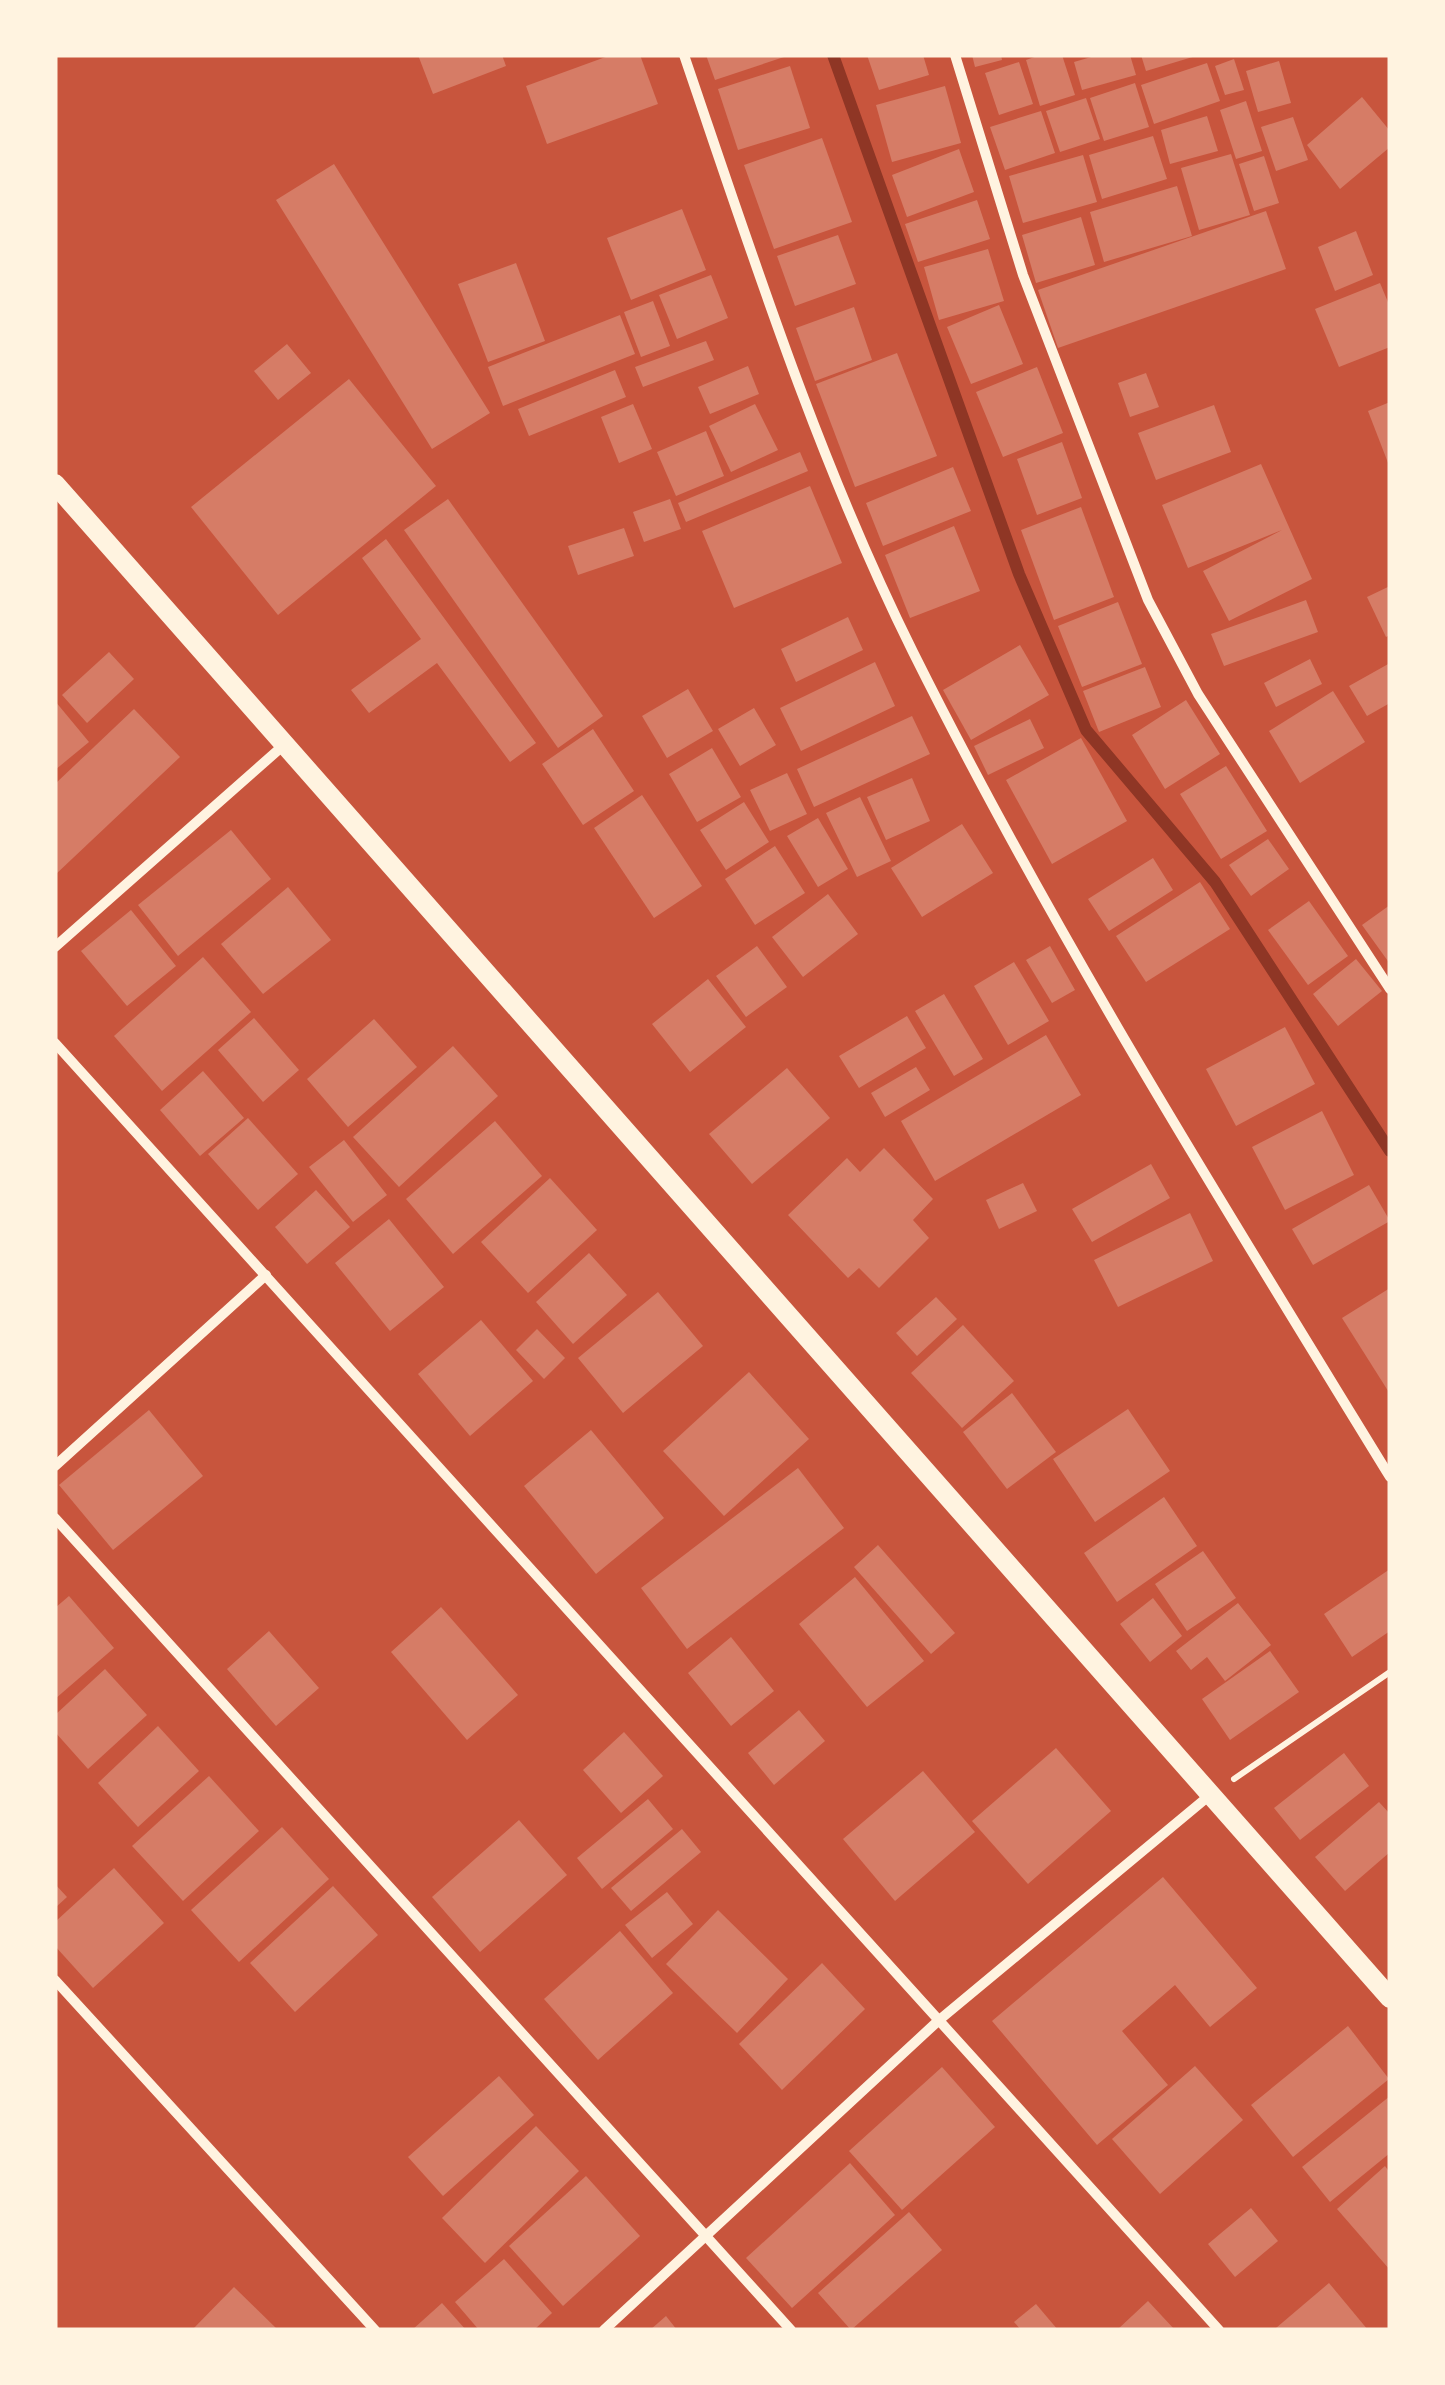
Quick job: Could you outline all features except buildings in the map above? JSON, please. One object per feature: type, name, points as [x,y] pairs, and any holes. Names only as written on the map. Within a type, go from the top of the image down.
[{"type":"main road","points":[[55,484],[1390,1998]]},
{"type":"street","points":[[684,55],[810,421],[912,650],[1122,1042],[1390,1477]]},
{"type":"street","points":[[955,55],[1023,275],[1148,600],[1198,694],[1390,989]]},
{"type":"street","points":[[55,947],[285,744]]},
{"type":"street","points":[[55,1043],[1219,2330]]},
{"type":"street","points":[[55,1466],[266,1275]]},
{"type":"street","points":[[55,1518],[791,2330]]},
{"type":"street","points":[[604,2330],[938,2021],[1211,1794]]},
{"type":"street","points":[[55,1980],[375,2330]]},
{"type":"path","points":[[1211,1794],[1390,1672]]},
{"type":"waterway","points":[[833,55],[1019,574],[1086,730],[1215,882],[1390,1151]]}]
